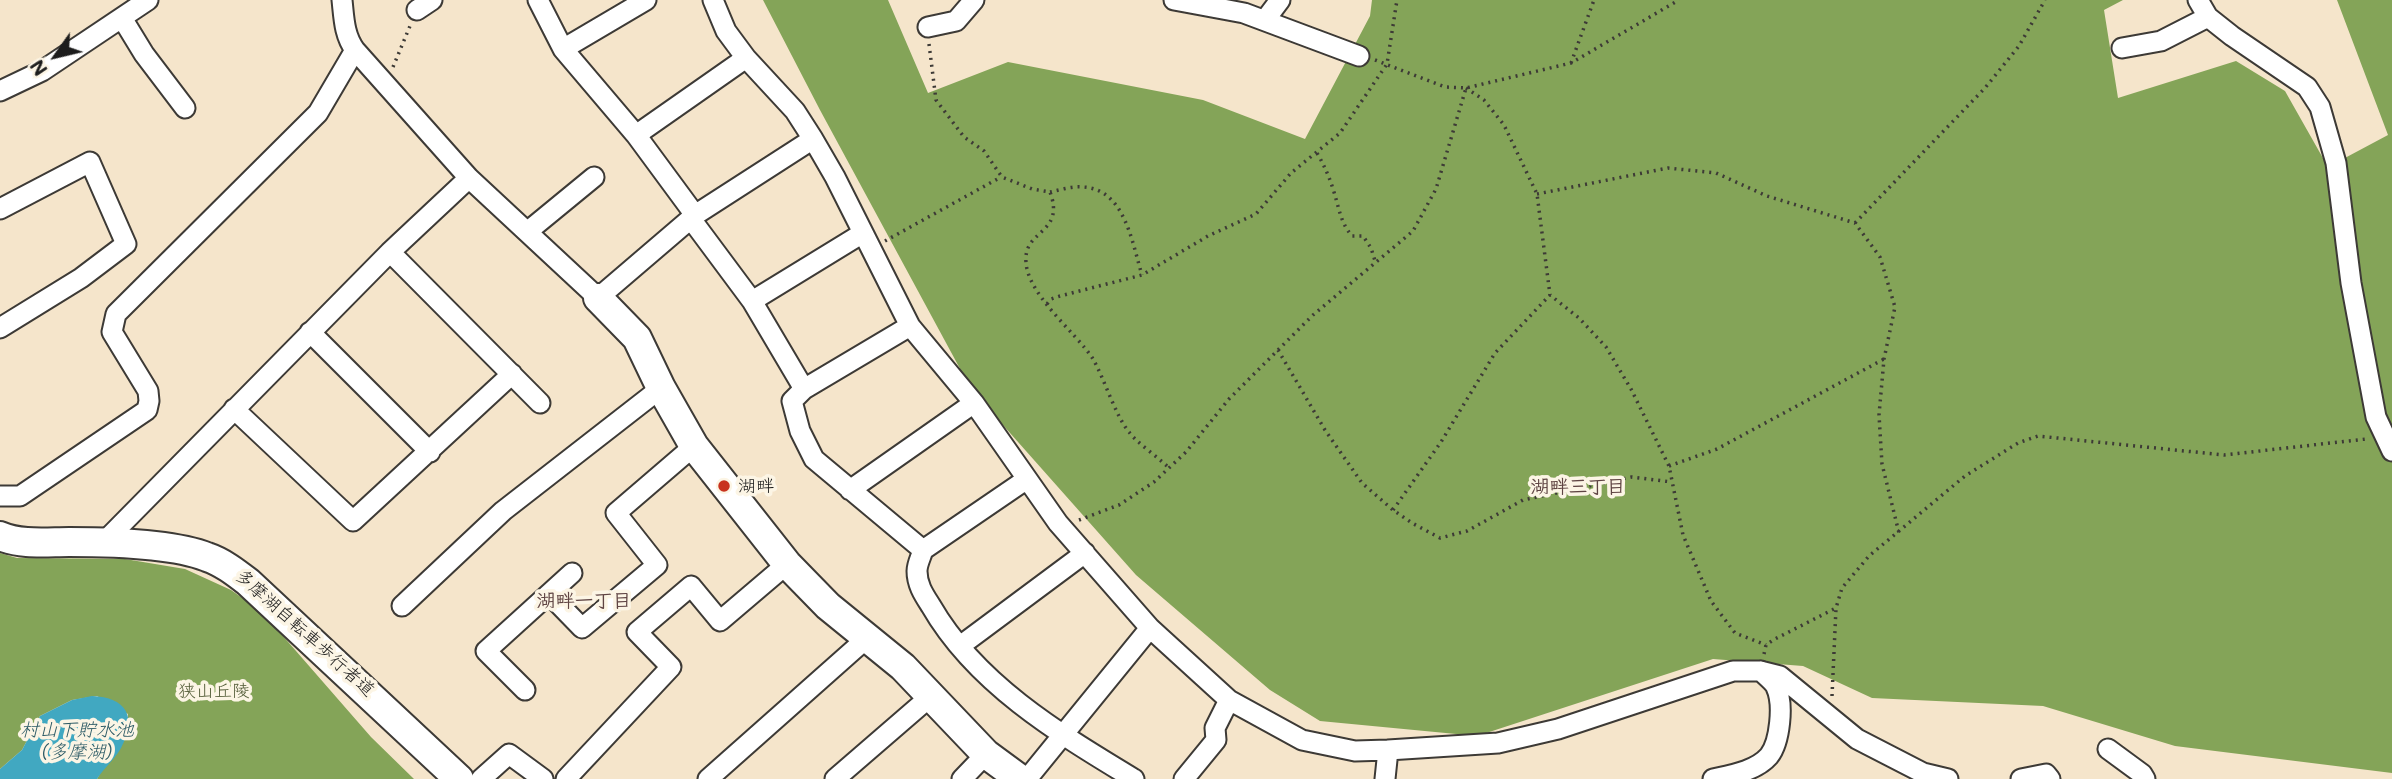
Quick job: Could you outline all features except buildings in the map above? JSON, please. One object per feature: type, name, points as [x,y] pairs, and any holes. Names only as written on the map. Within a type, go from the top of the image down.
[{"type":"street","points":[[0,91],[42,71],[148,0]]},
{"type":"street","points":[[342,0],[345,30],[355,50],[385,85],[470,178],[637,338],[661,388],[694,446],[787,564],[828,606],[903,667],[986,754],[1020,779]]},
{"type":"street","points":[[538,0],[563,49],[636,135],[752,301],[804,389]]},
{"type":"street","points":[[563,49],[646,0]]},
{"type":"street","points":[[713,0],[726,31],[746,58],[795,111],[813,139],[910,326],[974,402],[1058,523],[1150,628],[1229,700],[1302,740],[1355,751],[1388,750],[1498,743],[1558,729],[1733,671],[1760,671],[1780,676],[1857,738],[1894,760],[1934,777],[1948,779]]},
{"type":"street","points":[[929,27],[956,21],[974,0]]},
{"type":"street","points":[[1174,0],[1244,13],[1359,56]]},
{"type":"street","points":[[1265,20],[1280,0]]},
{"type":"street","points":[[2198,0],[2208,17],[2242,44],[2307,87],[2320,107],[2336,163],[2351,283],[2376,416],[2389,444]]},
{"type":"street","points":[[2122,48],[2161,41],[2208,17]]},
{"type":"street","points":[[122,18],[144,54],[185,108]]},
{"type":"street","points":[[0,496],[20,496],[147,410],[148,391],[112,332],[116,314],[318,113],[355,50]]},
{"type":"street","points":[[636,135],[746,58]]},
{"type":"street","points":[[598,298],[693,217],[813,139]]},
{"type":"street","points":[[0,209],[90,162],[126,244],[81,278],[0,328]]},
{"type":"street","points":[[527,232],[594,177]]},
{"type":"street","points":[[104,542],[390,252],[470,178]]},
{"type":"street","points":[[752,301],[863,233]]},
{"type":"street","points":[[390,252],[540,402]]},
{"type":"street","points":[[910,326],[804,389],[792,401],[800,431],[814,459],[923,550]]},
{"type":"street","points":[[310,332],[430,452]]},
{"type":"street","points":[[234,409],[353,521],[512,374]]},
{"type":"street","points":[[402,606],[503,511],[661,388]]},
{"type":"street","points":[[850,490],[974,402]]},
{"type":"street","points":[[549,594],[582,628],[657,565],[616,513],[694,446]]},
{"type":"street","points":[[1027,479],[923,550],[917,569],[920,587],[939,619],[997,686],[1134,779]]},
{"type":"street","points":[[0,536],[18,541],[104,542],[192,552],[208,557],[236,572],[248,582],[458,779]]},
{"type":"street","points":[[960,646],[1085,553]]},
{"type":"street","points":[[566,779],[671,667],[637,632],[691,586],[720,621],[787,564]]},
{"type":"street","points":[[525,690],[486,651],[572,573]]},
{"type":"street","points":[[1027,779],[1150,628]]},
{"type":"street","points":[[708,779],[867,638]]},
{"type":"street","points":[[1713,779],[1756,766],[1768,757],[1773,747],[1780,722],[1776,687],[1760,671]]},
{"type":"street","points":[[843,776],[931,696]]},
{"type":"street","points":[[1184,779],[1216,740],[1215,728],[1229,700]]},
{"type":"street","points":[[2108,748],[2145,779]]},
{"type":"street","points":[[1385,779],[1388,750]]},
{"type":"street","points":[[481,779],[509,754],[543,779]]},
{"type":"street","points":[[962,779],[986,754]]},
{"type":"street","points":[[2021,779],[2046,774],[2050,779]]},
{"type":"path","points":[[1046,304],[1051,299],[1142,275],[1208,236],[1255,214],[1291,173],[1340,133],[1387,64],[1397,0]]},
{"type":"path","points":[[1571,63],[1594,0]]},
{"type":"path","points":[[1659,0],[1662,9]]},
{"type":"path","points":[[1359,56],[1445,87],[1466,88],[1571,63],[1679,0]]},
{"type":"path","points":[[1855,223],[1985,88],[2019,46],[2045,0]]},
{"type":"path","points":[[385,85],[425,5]]},
{"type":"path","points":[[929,27],[930,61],[936,100],[964,137],[985,151],[1002,177],[1032,190],[1050,192],[1083,187],[1105,193],[1127,222],[1142,275]]},
{"type":"path","points":[[1466,88],[1484,100],[1504,125],[1537,194],[1550,295],[1579,318],[1606,346],[1631,389],[1669,466],[1683,536],[1711,601],[1735,634],[1766,645]]},
{"type":"path","points":[[1083,520],[1119,505],[1154,482],[1186,452],[1229,399],[1313,315],[1413,231],[1436,189],[1466,88]]},
{"type":"path","points":[[1317,153],[1326,169],[1337,209],[1346,229],[1352,236],[1363,236],[1371,248],[1376,264]]},
{"type":"path","points":[[1537,194],[1668,168],[1716,173],[1767,196],[1855,223],[1881,257],[1895,307],[1884,359],[1879,415],[1882,464],[1899,533]]},
{"type":"path","points":[[894,236],[1002,177]]},
{"type":"path","points":[[1050,192],[1055,206],[1053,216],[1031,244],[1026,258],[1028,271],[1046,304],[1092,358],[1129,433],[1169,468]]},
{"type":"path","points":[[1393,510],[1441,442],[1495,353],[1550,295]]},
{"type":"path","points":[[1278,350],[1325,430],[1362,483],[1393,510],[1440,538],[1467,531],[1523,500],[1632,477],[1672,482]]},
{"type":"path","points":[[1669,466],[1717,449],[1884,359]]},
{"type":"path","points":[[1830,717],[1836,608],[1842,588],[1869,556],[1965,476],[2018,443],[2038,436],[2224,455],[2389,444]]},
{"type":"path","points":[[1773,640],[1836,608]]},
{"type":"green space","points":[[763,0],[888,0],[928,93],[1008,62],[1203,100],[1305,139],[1370,16],[1372,0],[2123,0],[2104,10],[2118,98],[2236,61],[2285,91],[2328,167],[2388,135],[2337,0],[2392,0],[2392,773],[2175,746],[2043,706],[1872,698],[1803,666],[1713,659],[1477,736],[1320,721],[1270,690],[1136,575],[971,389]]},
{"type":"green space","name":"狭山丘陵","points":[[0,553],[17,558],[125,559],[185,569],[231,590],[262,612],[371,737],[414,779],[97,779],[128,722],[128,714],[97,696],[72,700],[40,716],[22,750],[0,769]]},
{"type":"water","name":"村山下貯水池 (多摩湖)","points":[[92,696],[113,700],[126,711],[128,718],[126,737],[121,748],[97,779],[0,779],[0,769],[22,750],[40,716],[72,700]]},
{"type":"place","name":"湖畔","points":[[724,486]]},
{"type":"district","name":"湖畔三丁目","points":[[1578,487]]},
{"type":"district","name":"湖畔一丁目","points":[[584,601]]}]
